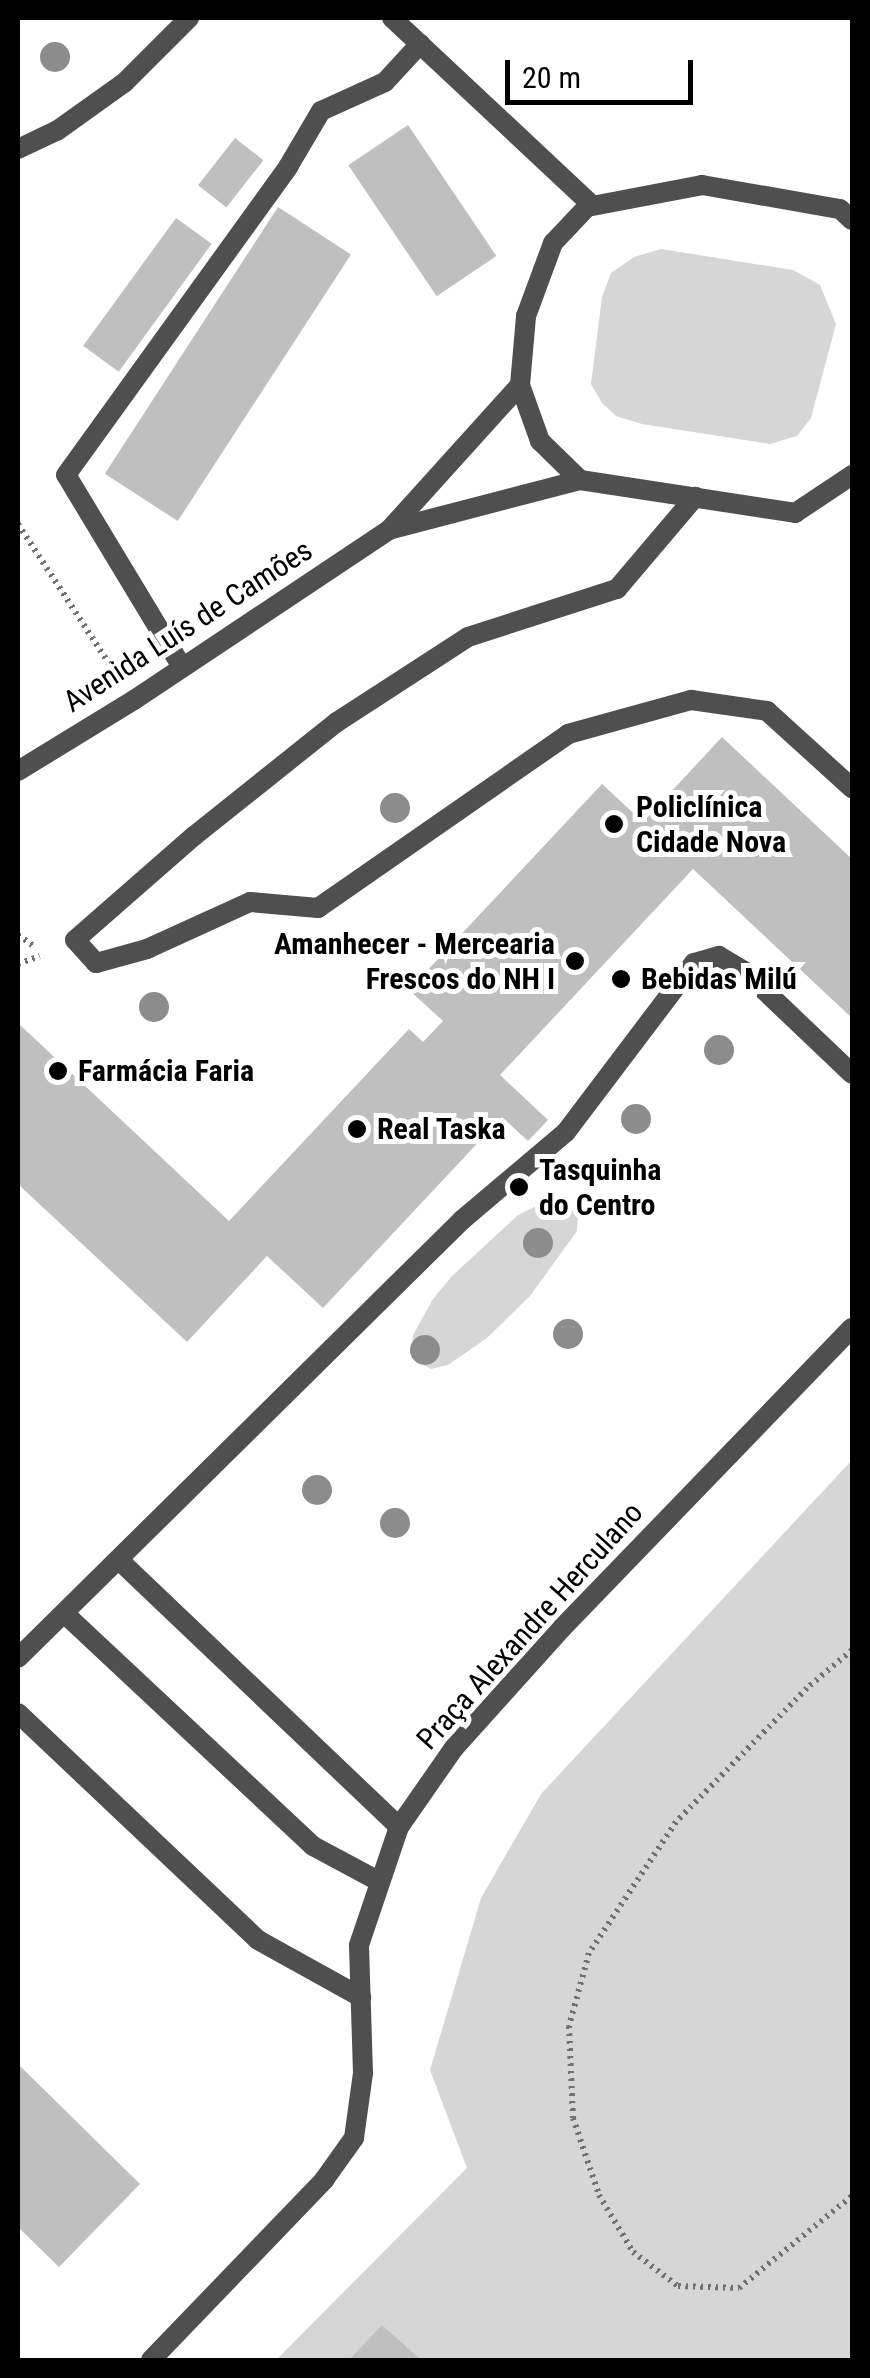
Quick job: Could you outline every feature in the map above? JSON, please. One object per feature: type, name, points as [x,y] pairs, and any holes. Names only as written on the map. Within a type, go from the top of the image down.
[{"type":"street","points":[[18,150],[58,130],[124,83],[189,18]]},
{"type":"street","points":[[392,18],[592,205]]},
{"type":"street","points":[[182,667],[66,475],[288,166],[321,111],[385,82],[420,44]]},
{"type":"street","points":[[580,480],[540,441],[520,385],[526,316],[553,244],[592,205],[702,185],[840,209],[852,220]]},
{"type":"street","points":[[390,529],[520,385]]},
{"type":"street","points":[[390,529],[580,480],[795,513],[852,475]]},
{"type":"street","points":[[694,497],[617,589],[550,606],[452,647],[336,722],[194,836],[75,940],[96,963],[147,948],[250,902],[318,908],[568,734],[691,700],[767,711],[852,788]]},
{"type":"street","name":"Avenida Luís de Camões","points":[[18,770],[134,700],[390,529]]},
{"type":"street","points":[[18,1658],[462,1220],[566,1132],[694,963],[719,956],[744,971],[852,1074]]},
{"type":"street","name":"Praça Alexandre Herculano","points":[[151,2360],[324,2180],[354,2138],[364,2073],[359,1945],[399,1826],[454,1748],[562,1628],[852,1328]]},
{"type":"street","points":[[120,1560],[399,1826]]},
{"type":"street","points":[[64,1614],[312,1846],[380,1882]]},
{"type":"street","points":[[18,1713],[258,1940],[361,1997]]},
{"type":"path","points":[[18,524],[134,700]]},
{"type":"path","points":[[18,964],[46,954]]},
{"type":"path","points":[[852,1650],[807,1688],[676,1822],[589,1953],[569,2026],[574,2118],[599,2196],[634,2252],[678,2286],[739,2288],[852,2196]]},
{"type":"shaded area","points":[[661,249],[793,270],[820,285],[836,324],[811,418],[797,436],[770,444],[642,424],[616,416],[602,403],[591,384],[602,297],[611,273],[634,257]]},
{"type":"shaded area","points":[[559,1195],[571,1203],[578,1217],[577,1231],[530,1296],[487,1338],[448,1365],[431,1369],[418,1362],[412,1348],[413,1335],[433,1299],[452,1276],[518,1215]]},
{"type":"shaded area","points":[[852,1460],[852,2360],[276,2360],[467,2168],[430,2070],[481,1898],[541,1794]]},
{"type":"building","points":[[408,125],[496,256],[437,296],[348,165]]},
{"type":"building","points":[[235,138],[263,160],[226,207],[198,185]]},
{"type":"building","points":[[278,207],[351,254],[178,521],[105,474]]},
{"type":"building","points":[[176,218],[212,244],[119,372],[83,346]]},
{"type":"building","points":[[722,737],[852,859],[852,1018],[693,869],[500,1075],[548,1120],[528,1141],[502,1117],[323,1308],[267,1256],[187,1342],[18,1184],[18,1023],[229,1221],[409,1029],[423,1042],[443,1021],[409,990],[602,784],[643,822]]},
{"type":"building","points":[[18,2064],[140,2184],[59,2267],[18,2227]]},
{"type":"building","points":[[382,2325],[421,2360],[349,2360]]},
{"type":"place","name":"Policlínica Cidade Nova","points":[[614,824]]},
{"type":"place","name":"Amanhecer - Mercearia Frescos do NH I","points":[[575,961]]},
{"type":"place","name":"Bebidas Milú","points":[[621,979]]},
{"type":"place","name":"Farmácia Faria","points":[[58,1071]]},
{"type":"place","name":"Real Taska","points":[[357,1129]]},
{"type":"place","name":"Tasquinha do Centro","points":[[519,1187]]}]
